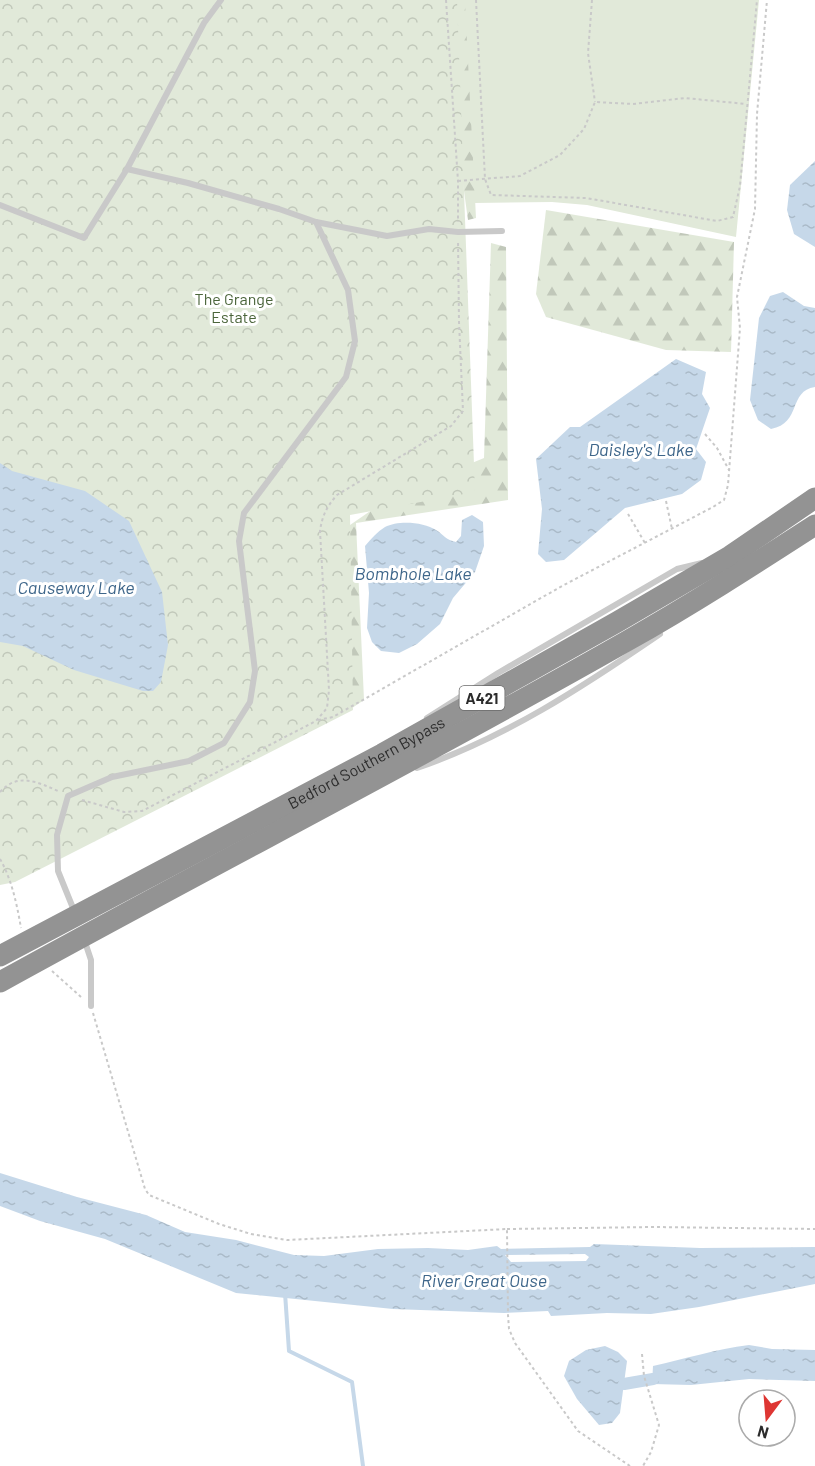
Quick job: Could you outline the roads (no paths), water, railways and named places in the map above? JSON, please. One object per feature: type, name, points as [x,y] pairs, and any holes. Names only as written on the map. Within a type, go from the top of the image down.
[{"type":"highway","name":"Bedford Southern Bypass","points":[[0,982],[151,899],[386,763],[730,556],[815,498]]},
{"type":"highway","name":"Bedford Southern Bypass","points":[[0,956],[140,880],[386,763],[629,640],[815,525]]},
{"type":"lane","points":[[0,204],[84,238],[127,170],[204,23],[221,0]]},
{"type":"lane","points":[[127,170],[188,183],[316,222],[387,236],[429,229],[458,232],[502,231]]},
{"type":"lane","points":[[91,1006],[91,960],[58,871],[57,835],[68,796],[112,777],[189,761],[224,743],[250,702],[255,671],[239,541],[244,513],[346,377],[355,341],[348,290],[316,222]]},
{"type":"lane","points":[[677,621],[726,581]]},
{"type":"lane","points":[[386,763],[415,769],[447,758],[596,679],[669,628]]},
{"type":"water","points":[[815,161],[815,247],[794,234],[787,210],[790,185]]},
{"type":"water","points":[[783,292],[804,306],[815,308],[815,387],[801,394],[791,414],[781,426],[771,429],[758,420],[750,400],[759,318],[770,296]]},
{"type":"water","name":"Daisley's Lake","points":[[676,359],[706,372],[702,394],[710,408],[696,449],[706,462],[701,480],[682,494],[625,508],[564,560],[546,562],[538,554],[542,509],[536,459],[570,427],[580,427]]},
{"type":"water","name":"Causeway Lake","points":[[0,463],[12,471],[85,491],[129,521],[162,592],[168,645],[161,682],[153,691],[143,691],[74,670],[23,646],[0,642]]},
{"type":"water","name":"Bombhole Lake","points":[[472,515],[483,522],[484,546],[475,572],[453,598],[440,624],[417,644],[399,653],[381,651],[372,642],[367,628],[369,593],[365,546],[385,527],[404,523],[431,527],[447,539],[456,542],[461,536],[462,520]]},
{"type":"water","name":"River Great Ouse","points":[[0,1173],[146,1215],[185,1232],[236,1240],[294,1255],[324,1256],[378,1249],[468,1250],[497,1246],[501,1249],[590,1247],[594,1244],[700,1248],[815,1247],[815,1284],[651,1314],[607,1313],[551,1316],[548,1311],[504,1313],[393,1309],[236,1293],[105,1239],[40,1221],[0,1206]],"holes":[[[585,1254],[589,1257],[586,1261],[511,1262],[505,1255]]]},
{"type":"water","points":[[749,1345],[772,1349],[815,1350],[815,1381],[749,1379],[691,1385],[652,1384],[653,1366]]},
{"type":"water","points":[[605,1346],[618,1352],[627,1361],[620,1413],[612,1423],[599,1425],[577,1399],[564,1376],[569,1361],[586,1350]]},
{"type":"waterway","points":[[285,1293],[289,1351],[352,1382],[363,1466]]},
{"type":"waterway","points":[[624,1384],[653,1379]]},
{"type":"park label","name":"The Grange Estate","points":[[234,307]]}]
